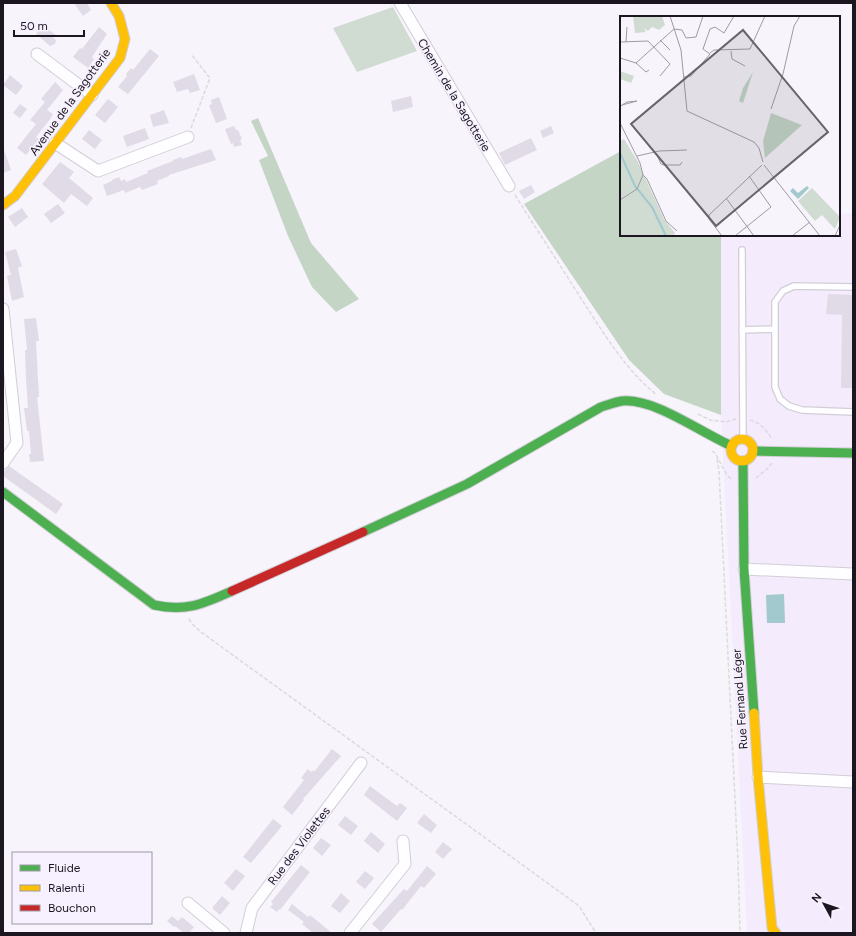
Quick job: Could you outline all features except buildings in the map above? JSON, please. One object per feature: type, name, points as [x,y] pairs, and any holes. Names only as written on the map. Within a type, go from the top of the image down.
[{"type":"street","name":"Avenue de la Sagotterie","points":[[3,205],[15,196],[120,58],[125,39],[119,16],[111,3]]},
{"type":"street","name":"Chemin de la Sagotterie","points":[[400,3],[509,186]]},
{"type":"street","points":[[37,54],[92,95]]},
{"type":"street","points":[[55,143],[98,171],[188,137]]},
{"type":"street","points":[[3,309],[18,443],[3,463]]},
{"type":"street","points":[[3,492],[154,604],[170,609],[184,609],[206,603],[467,484],[601,407],[623,401],[646,403],[718,441],[732,446]]},
{"type":"street","points":[[743,439],[749,442],[753,447],[753,451],[750,457],[740,461],[733,457],[731,450],[736,441],[743,439]]},
{"type":"street","points":[[753,451],[853,452]]},
{"type":"street","name":"Rue Fernand Léger","points":[[743,461],[744,569],[758,778],[772,928],[776,933]]},
{"type":"street","points":[[744,569],[853,574]]},
{"type":"street","name":"Rue des Violettes","points":[[246,933],[252,908],[361,763]]},
{"type":"street","points":[[758,778],[853,782]]},
{"type":"street","points":[[350,933],[405,864],[403,841]]},
{"type":"street","points":[[188,903],[224,933]]},
{"type":"lane","points":[[742,250],[743,439]]},
{"type":"lane","points":[[853,287],[794,286],[783,290],[775,302],[775,386],[780,399],[789,406],[802,410],[853,412]]},
{"type":"lane","points":[[742,330],[775,329]]},
{"type":"path","points":[[188,137],[210,78],[192,54]]},
{"type":"path","points":[[509,186],[601,329],[637,377],[645,386],[660,397]]},
{"type":"path","points":[[694,412],[710,420],[726,422],[736,419],[743,419],[755,422],[766,429],[772,439],[776,451]]},
{"type":"path","points":[[717,457],[719,471],[740,933]]},
{"type":"path","points":[[184,609],[192,624],[201,632],[579,906],[596,933]]},
{"type":"shaded area","points":[[393,7],[417,51],[357,72],[333,28]]},
{"type":"shaded area","points":[[853,213],[853,933],[747,933],[721,415],[721,236],[840,236],[840,214]]},
{"type":"green space","points":[[258,118],[311,243],[359,299],[336,312],[312,287],[288,236],[259,160],[268,156],[251,121]]},
{"type":"green space","points":[[620,152],[620,236],[721,236],[721,415],[664,394],[629,360],[524,204]]},
{"type":"water","points":[[784,594],[785,623],[767,623],[766,595]]},
{"type":"traffic: fast","points":[[363,532],[467,484],[601,407],[619,401],[635,402],[663,410],[732,446]]},
{"type":"traffic: fast","points":[[753,451],[853,453]]},
{"type":"traffic: fast","points":[[743,461],[744,569],[754,713]]},
{"type":"traffic: fast","points":[[3,492],[154,605],[176,608],[194,606],[232,591]]},
{"type":"traffic: slow","points":[[3,205],[15,196],[120,58],[125,39],[119,16],[111,3]]},
{"type":"traffic: slow","points":[[742,439],[750,442],[753,450],[750,458],[742,461],[734,458],[731,450],[734,442],[742,439]]},
{"type":"traffic: slow","points":[[754,713],[758,777],[772,928],[776,933]]},
{"type":"traffic: jam","points":[[232,591],[363,532]]}]
